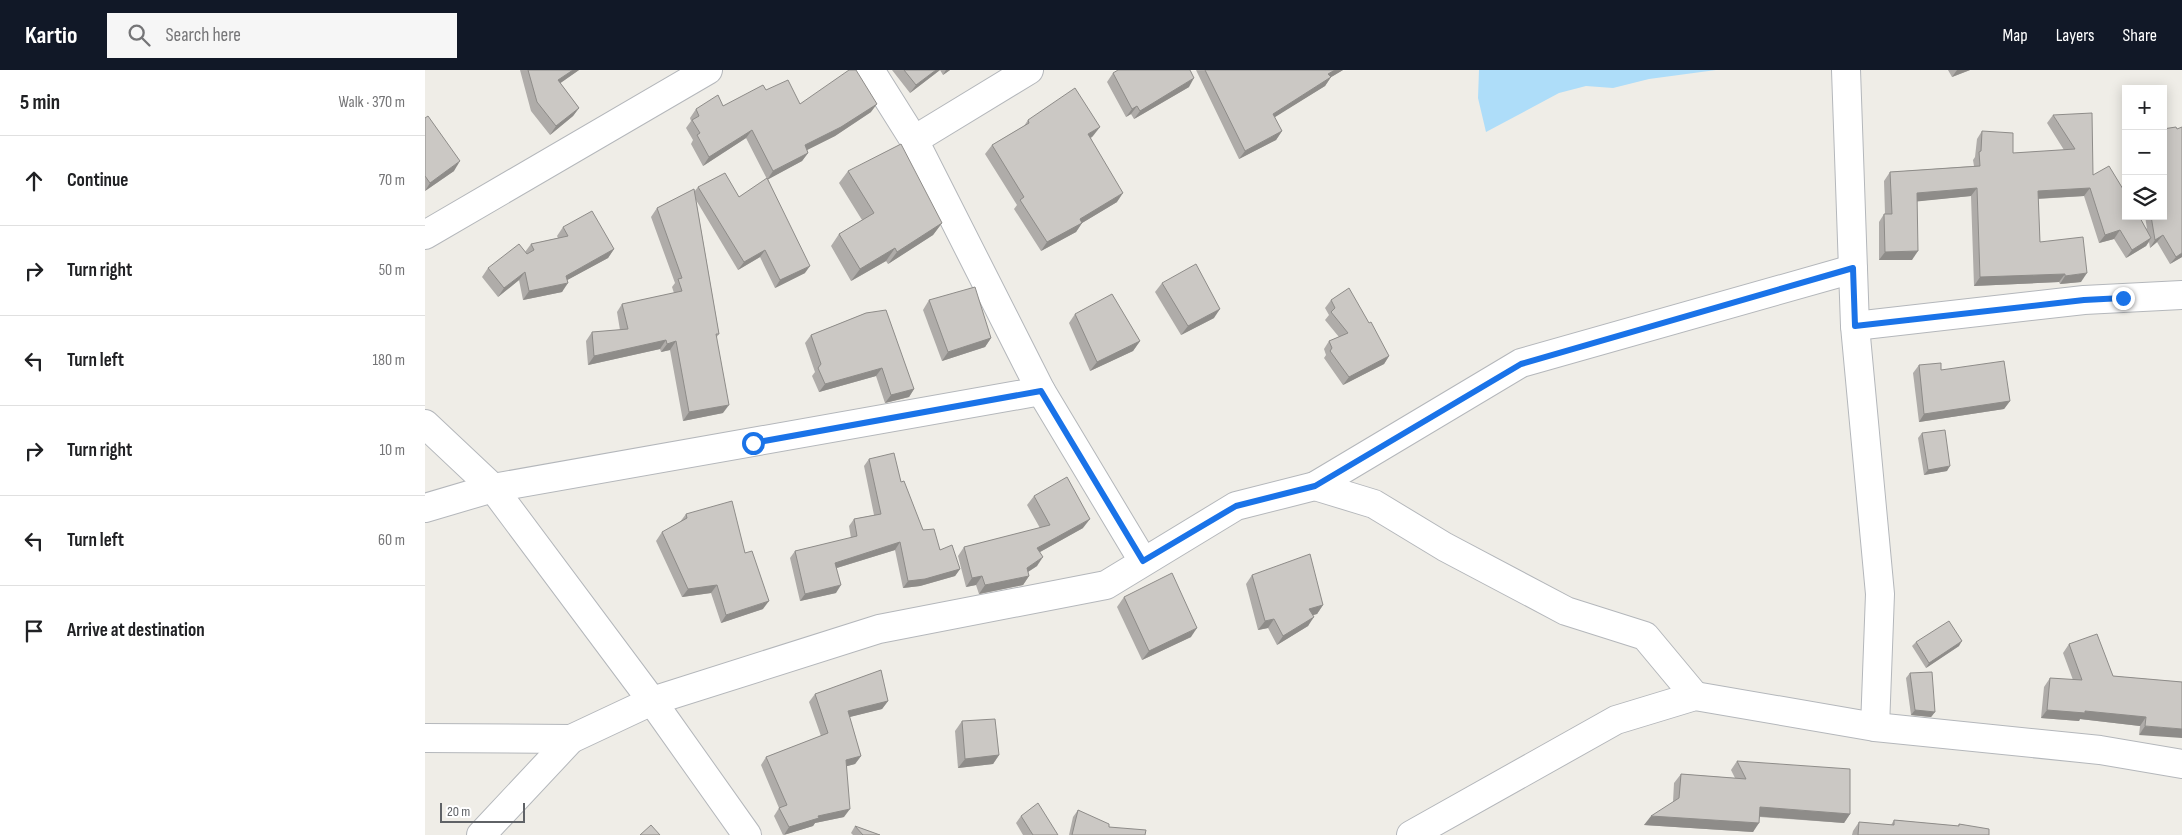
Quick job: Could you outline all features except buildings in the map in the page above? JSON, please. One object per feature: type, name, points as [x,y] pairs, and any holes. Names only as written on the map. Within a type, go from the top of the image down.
[{"type":"street","points":[[425,235],[708,70]]},
{"type":"street","points":[[871,70],[914,140],[1041,391],[1143,561]]},
{"type":"street","points":[[914,140],[1029,70]]},
{"type":"street","points":[[1846,70],[1855,326],[1880,594],[1875,727]]},
{"type":"street","points":[[481,835],[571,739],[652,701],[879,630],[1106,585],[1236,506],[1315,486],[1521,364],[1853,268]]},
{"type":"street","points":[[1855,326],[2084,300],[2182,295]]},
{"type":"street","points":[[425,508],[493,488],[1041,391]]},
{"type":"street","points":[[425,424],[493,488],[652,701],[747,835]]},
{"type":"street","points":[[1315,486],[1373,504],[1445,548],[1566,611],[1645,636],[1695,696]]},
{"type":"street","points":[[1411,835],[1616,720],[1695,696],[1875,727],[2100,750],[2182,764]]},
{"type":"street","points":[[425,738],[571,739]]},
{"type":"water","points":[[1479,70],[1716,70],[1649,79],[1613,88],[1586,86],[1559,93],[1486,132],[1478,98]]},
{"type":"route","points":[[753,443],[1041,391],[1143,561],[1236,506],[1315,486],[1521,364],[1717,309],[1853,268],[1855,326],[2084,300],[2123,298]]}]
